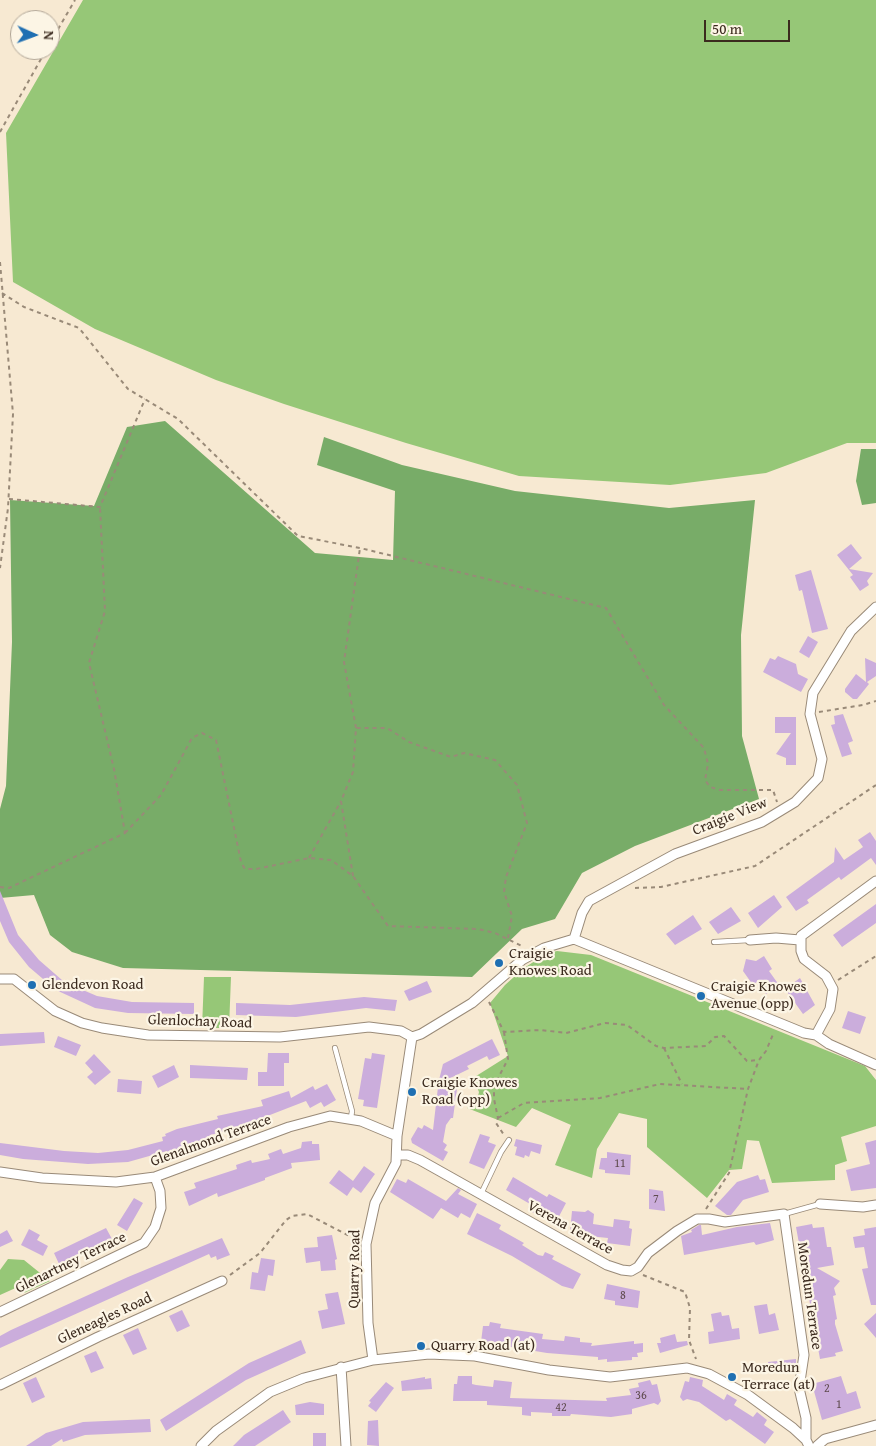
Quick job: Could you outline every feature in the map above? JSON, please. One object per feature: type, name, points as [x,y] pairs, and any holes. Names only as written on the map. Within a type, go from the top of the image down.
[{"type":"street","name":"Craigie View","points":[[574,939],[582,913],[589,901],[675,854],[762,822],[796,802],[821,772],[822,758],[810,714],[813,693],[851,631],[876,606]]},
{"type":"street","points":[[816,1035],[830,1008],[833,989],[826,976],[804,959],[800,940],[806,932],[876,881]]},
{"type":"street","points":[[750,940],[776,938],[800,940]]},
{"type":"street","points":[[397,1155],[397,1136],[412,1037],[428,1031],[483,994],[522,960],[544,948],[574,939],[778,1023],[804,1033],[816,1035],[829,1044],[876,1065]]},
{"type":"street","name":"Glenlochay Road","points":[[0,979],[14,979],[55,1011],[82,1023],[148,1035],[280,1037],[369,1027],[401,1031],[412,1037]]},
{"type":"street","name":"Glenalmond Terrace","points":[[0,1172],[42,1178],[116,1182],[155,1177],[309,1121],[330,1116],[351,1118],[397,1136]]},
{"type":"street","name":"Verena Terrace","points":[[397,1155],[408,1155],[420,1160],[607,1265],[631,1271]]},
{"type":"street","name":"Quarry Road","points":[[372,1360],[368,1323],[366,1244],[375,1203],[396,1163],[397,1155]]},
{"type":"street","name":"Glenartney Terrace","points":[[0,1312],[144,1243],[155,1227],[161,1208],[160,1191],[155,1177]]},
{"type":"street","points":[[820,1204],[863,1207],[876,1205]]},
{"type":"street","points":[[631,1271],[638,1268],[648,1253],[677,1231],[697,1219],[705,1218],[725,1222],[784,1214]]},
{"type":"street","name":"Moredun Terrace","points":[[784,1214],[804,1355],[799,1388],[806,1418],[808,1443]]},
{"type":"street","name":"Gleneagles Road","points":[[0,1385],[98,1337],[222,1281]]},
{"type":"street","points":[[201,1446],[216,1431],[270,1392],[304,1378],[372,1360],[429,1354],[476,1356],[549,1370],[610,1377],[633,1376],[673,1368],[696,1370],[709,1374],[748,1395],[793,1428],[808,1443]]},
{"type":"street","points":[[341,1367],[346,1446]]},
{"type":"street","points":[[817,1446],[825,1439],[876,1425]]},
{"type":"lane","points":[[714,942],[750,940]]},
{"type":"lane","points":[[335,1048],[352,1111],[351,1118]]},
{"type":"lane","points":[[480,1194],[509,1140]]},
{"type":"lane","points":[[784,1214],[820,1204]]},
{"type":"path","points":[[60,26],[75,0]]},
{"type":"path","points":[[0,132],[40,60]]},
{"type":"path","points":[[0,262],[12,414],[9,499],[0,568]]},
{"type":"path","points":[[2,293],[24,307],[79,328],[128,389],[178,419],[298,536],[360,548],[606,608],[664,705],[704,748],[708,764],[705,780],[710,787],[720,790],[773,790],[780,811]]},
{"type":"path","points":[[125,833],[114,769],[89,664],[105,611],[100,507],[145,399]]},
{"type":"path","points":[[9,499],[100,507]]},
{"type":"path","points":[[309,858],[341,801],[353,772],[356,728],[344,662],[360,548]]},
{"type":"path","points":[[810,714],[863,706],[876,701]]},
{"type":"path","points":[[356,728],[388,728],[409,742],[451,757],[464,753],[495,760],[517,785],[527,823],[506,877],[504,892],[512,916],[508,938]]},
{"type":"path","points":[[0,887],[9,888],[125,833],[161,794],[192,738],[202,733],[216,740],[241,862],[245,869],[256,869],[309,858],[331,860],[353,876],[388,926],[478,929],[495,932],[534,953]]},
{"type":"path","points":[[612,888],[661,887],[755,866],[876,785]]},
{"type":"path","points":[[341,801],[353,876]]},
{"type":"path","points":[[840,979],[876,956]]},
{"type":"path","points":[[483,994],[504,1032],[508,1058],[494,1086],[494,1099],[498,1118],[496,1124],[506,1140],[501,1152]]},
{"type":"path","points":[[504,1032],[541,1030],[566,1033],[605,1022],[627,1025],[656,1046],[664,1048],[706,1046],[715,1037],[724,1036],[747,1061],[759,1060]]},
{"type":"path","points":[[705,1218],[705,1210],[730,1173],[748,1089],[759,1060],[766,1051],[778,1023]]},
{"type":"path","points":[[664,1048],[682,1084]]},
{"type":"path","points":[[498,1118],[524,1103],[600,1098],[660,1084],[748,1089]]},
{"type":"path","points":[[222,1281],[260,1253],[286,1220],[292,1216],[307,1214],[366,1244]]},
{"type":"path","points":[[631,1271],[685,1292],[690,1308],[689,1340],[698,1363],[696,1370]]},
{"type":"green space","points":[[83,0],[876,0],[876,443],[847,443],[766,473],[670,485],[519,476],[406,443],[284,404],[216,380],[95,329],[13,282],[6,133],[48,60],[60,60],[60,40]]},
{"type":"green space","points":[[165,421],[315,553],[393,560],[395,491],[317,465],[324,437],[402,465],[515,491],[669,508],[755,500],[741,635],[742,736],[759,799],[635,846],[582,873],[555,919],[522,929],[472,977],[123,968],[72,952],[50,935],[34,895],[0,898],[0,809],[6,786],[12,642],[10,500],[94,506],[127,427]]},
{"type":"green space","points":[[861,449],[876,449],[876,503],[862,505],[856,481]]},
{"type":"green space","points":[[557,951],[591,955],[865,1066],[876,1080],[876,1126],[841,1137],[847,1161],[835,1165],[835,1180],[772,1183],[759,1141],[747,1140],[742,1169],[729,1170],[707,1198],[647,1147],[647,1119],[619,1113],[597,1149],[592,1178],[555,1165],[571,1125],[532,1108],[516,1127],[467,1108],[477,1101],[479,1092],[473,1078],[508,1056],[490,1003],[505,985],[524,968],[546,954]]},
{"type":"green space","points":[[204,977],[231,977],[229,1028],[202,1028]]},
{"type":"green space","points":[[8,1259],[24,1260],[50,1281],[24,1293],[20,1286],[0,1295],[0,1270]]},
{"type":"building","points":[[851,544],[862,558],[849,569],[873,573],[867,581],[869,585],[860,591],[850,577],[853,575],[837,555]]},
{"type":"building","points":[[811,570],[828,629],[812,633],[802,590],[799,591],[795,575]]},
{"type":"building","points":[[808,636],[818,642],[809,658],[799,652]]},
{"type":"building","points":[[778,656],[796,664],[798,674],[808,679],[801,692],[763,672],[770,658],[775,660]]},
{"type":"building","points":[[865,658],[876,663],[876,676],[867,682],[869,684],[857,699],[853,699],[845,692],[845,689],[856,674],[866,682]]},
{"type":"building","points":[[843,714],[853,741],[848,743],[852,754],[842,757],[831,725],[835,724],[834,716]]},
{"type":"building","points":[[775,717],[796,717],[796,765],[786,765],[786,758],[776,754],[791,733],[775,733]]},
{"type":"building","points":[[870,832],[876,841],[876,865],[871,858],[841,880],[839,877],[807,900],[809,903],[796,911],[786,897],[834,862],[835,847],[844,860],[863,847],[858,840]]},
{"type":"building","points":[[0,891],[18,935],[39,960],[70,987],[71,985],[97,996],[132,1002],[194,1003],[194,1014],[128,1013],[95,1008],[56,990],[29,967],[9,942],[0,921]]},
{"type":"building","points":[[774,895],[782,907],[758,928],[748,913]]},
{"type":"building","points":[[876,904],[876,923],[842,947],[833,935]]},
{"type":"building","points":[[731,907],[741,921],[718,934],[709,922]]},
{"type":"building","points":[[693,915],[702,929],[675,945],[666,934]]},
{"type":"building","points":[[764,956],[772,969],[769,971],[779,985],[766,994],[757,982],[753,985],[743,971],[746,959],[756,961]]},
{"type":"building","points":[[800,978],[815,1005],[803,1014],[785,989]]},
{"type":"building","points":[[427,981],[432,992],[409,1001],[404,991]]},
{"type":"building","points":[[364,997],[397,1000],[395,1011],[366,1008],[296,1017],[236,1015],[236,1003],[290,1005]]},
{"type":"building","points":[[848,1011],[866,1017],[860,1034],[842,1028]]},
{"type":"building","points":[[44,1032],[45,1043],[0,1046],[0,1034]]},
{"type":"building","points":[[58,1036],[81,1045],[76,1056],[54,1047]]},
{"type":"building","points":[[492,1039],[500,1055],[489,1060],[487,1056],[467,1066],[469,1069],[438,1084],[443,1064]]},
{"type":"building","points":[[268,1053],[289,1053],[289,1063],[284,1063],[284,1086],[258,1086],[258,1072],[267,1072]]},
{"type":"building","points":[[372,1053],[385,1055],[377,1108],[363,1106],[364,1100],[358,1099],[365,1058],[371,1059]]},
{"type":"building","points":[[94,1054],[111,1072],[95,1085],[87,1077],[93,1072],[85,1063]]},
{"type":"building","points":[[174,1065],[179,1077],[158,1088],[152,1076]]},
{"type":"building","points":[[190,1065],[248,1068],[247,1080],[190,1078]]},
{"type":"building","points":[[118,1079],[142,1081],[141,1094],[117,1092]]},
{"type":"building","points":[[327,1084],[336,1100],[324,1107],[321,1102],[310,1108],[306,1101],[257,1120],[258,1123],[210,1135],[211,1139],[168,1154],[167,1151],[128,1162],[88,1164],[23,1159],[0,1155],[0,1143],[98,1153],[128,1150],[163,1141],[162,1137],[166,1136],[165,1134],[177,1129],[218,1119],[217,1116],[263,1106],[261,1100],[289,1091],[291,1098],[313,1086],[315,1090]]},
{"type":"building","points":[[438,1087],[457,1089],[453,1118],[446,1125],[443,1142],[447,1145],[444,1150],[448,1152],[443,1161],[412,1143],[411,1139],[418,1127],[422,1129],[424,1125],[433,1130]]},
{"type":"building","points":[[480,1134],[490,1137],[488,1142],[496,1145],[484,1169],[469,1163]]},
{"type":"building","points":[[516,1139],[542,1145],[540,1154],[531,1151],[529,1157],[525,1155],[524,1158],[515,1155],[517,1147],[514,1146]]},
{"type":"building","points":[[876,1140],[876,1188],[851,1191],[846,1170],[870,1164],[865,1143]]},
{"type":"building","points":[[312,1141],[312,1144],[319,1144],[320,1160],[291,1163],[292,1168],[265,1178],[265,1180],[218,1197],[217,1193],[189,1206],[184,1192],[196,1188],[194,1183],[237,1169],[236,1165],[251,1160],[252,1163],[270,1159],[268,1154],[281,1149],[283,1154],[301,1148],[302,1142]]},
{"type":"building","points":[[607,1152],[631,1155],[630,1175],[605,1173],[605,1170],[599,1169],[601,1158],[607,1158]]},
{"type":"building","points":[[364,1166],[375,1174],[361,1193],[353,1187],[347,1196],[329,1183],[339,1170],[353,1181]]},
{"type":"building","points":[[758,1175],[760,1180],[765,1179],[769,1192],[743,1200],[731,1215],[727,1215],[715,1206],[737,1182]]},
{"type":"building","points":[[513,1177],[547,1197],[549,1194],[566,1203],[555,1224],[532,1212],[528,1208],[530,1204],[506,1190]]},
{"type":"building","points":[[397,1179],[406,1183],[408,1179],[446,1201],[458,1188],[461,1190],[458,1194],[477,1204],[470,1218],[461,1213],[458,1218],[441,1208],[433,1219],[390,1192]]},
{"type":"building","points":[[649,1189],[663,1191],[665,1211],[649,1209]]},
{"type":"building","points":[[134,1198],[143,1203],[127,1231],[117,1225]]},
{"type":"building","points":[[588,1210],[594,1214],[593,1224],[613,1227],[614,1219],[630,1221],[629,1228],[632,1229],[630,1246],[607,1243],[608,1238],[579,1235],[579,1232],[570,1232],[572,1211],[585,1212]]},
{"type":"building","points":[[477,1213],[501,1225],[499,1229],[524,1243],[522,1245],[538,1255],[543,1256],[545,1252],[554,1256],[552,1259],[581,1274],[573,1289],[562,1286],[512,1256],[467,1234]]},
{"type":"building","points":[[770,1223],[774,1240],[756,1245],[754,1242],[684,1255],[681,1236],[692,1232],[691,1230],[699,1225],[701,1225],[702,1235],[737,1227]]},
{"type":"building","points":[[812,1224],[813,1228],[824,1227],[827,1247],[831,1247],[834,1265],[817,1268],[840,1281],[834,1288],[836,1295],[833,1296],[837,1319],[835,1324],[843,1351],[835,1353],[836,1356],[820,1359],[796,1227]]},
{"type":"building","points":[[876,1227],[876,1305],[871,1305],[862,1269],[868,1268],[864,1247],[855,1248],[853,1237],[865,1235],[864,1229]]},
{"type":"building","points":[[106,1228],[112,1239],[59,1264],[54,1253]]},
{"type":"building","points":[[29,1229],[40,1235],[37,1240],[48,1246],[43,1256],[21,1245]]},
{"type":"building","points":[[7,1230],[13,1241],[0,1247],[0,1234]]},
{"type":"building","points":[[332,1235],[337,1259],[335,1260],[336,1270],[321,1271],[320,1261],[306,1263],[304,1248],[318,1247],[317,1237]]},
{"type":"building","points":[[222,1238],[230,1255],[217,1260],[216,1256],[211,1258],[209,1254],[0,1348],[0,1336],[11,1330],[128,1277]]},
{"type":"building","points":[[261,1258],[275,1260],[273,1276],[268,1275],[265,1291],[250,1289],[252,1272],[258,1273]]},
{"type":"building","points":[[607,1284],[640,1291],[638,1308],[615,1305],[615,1301],[604,1299]]},
{"type":"building","points":[[338,1292],[345,1324],[322,1329],[318,1311],[328,1309],[325,1294]]},
{"type":"building","points":[[767,1304],[769,1315],[775,1313],[779,1330],[759,1334],[754,1306]]},
{"type":"building","points":[[182,1310],[190,1326],[177,1332],[169,1316]]},
{"type":"building","points":[[721,1312],[722,1316],[729,1315],[732,1329],[739,1328],[740,1339],[709,1344],[708,1332],[714,1331],[711,1314]]},
{"type":"building","points":[[876,1313],[876,1338],[864,1324]]},
{"type":"building","points":[[490,1322],[501,1324],[500,1328],[543,1334],[542,1339],[564,1341],[565,1336],[580,1338],[580,1342],[592,1343],[591,1346],[634,1341],[634,1344],[643,1343],[643,1352],[637,1353],[638,1357],[632,1357],[632,1360],[607,1362],[607,1359],[598,1360],[598,1357],[547,1353],[481,1342],[483,1326],[489,1326]]},
{"type":"building","points":[[138,1328],[147,1349],[133,1355],[123,1335]]},
{"type":"building","points":[[675,1334],[677,1342],[687,1341],[688,1345],[660,1353],[657,1343],[661,1343],[660,1338]]},
{"type":"building","points":[[301,1340],[306,1353],[246,1380],[166,1431],[160,1420],[249,1363]]},
{"type":"building","points":[[96,1351],[104,1368],[91,1373],[84,1356]]},
{"type":"building","points":[[796,1359],[796,1367],[768,1371],[768,1362]]},
{"type":"building","points":[[458,1376],[472,1376],[472,1384],[493,1387],[494,1380],[512,1382],[510,1398],[607,1401],[606,1398],[631,1395],[629,1389],[639,1387],[638,1383],[650,1380],[652,1385],[657,1384],[661,1401],[658,1405],[654,1403],[632,1409],[632,1414],[611,1417],[571,1414],[570,1416],[552,1416],[552,1413],[531,1412],[531,1416],[522,1415],[522,1407],[487,1405],[487,1401],[453,1401],[454,1384],[457,1384]]},
{"type":"building","points":[[841,1376],[847,1394],[856,1391],[861,1408],[822,1420],[812,1384]]},
{"type":"building","points":[[36,1377],[45,1397],[32,1403],[23,1383]]},
{"type":"building","points":[[425,1377],[425,1379],[431,1378],[432,1389],[402,1391],[401,1381]]},
{"type":"building","points":[[690,1377],[703,1380],[702,1386],[724,1400],[727,1394],[737,1400],[734,1405],[753,1417],[757,1412],[767,1420],[764,1425],[774,1432],[765,1444],[730,1419],[726,1421],[699,1402],[687,1399],[683,1401],[680,1397],[685,1381],[689,1382]]},
{"type":"building","points":[[386,1382],[394,1388],[376,1412],[368,1406],[371,1402],[369,1401]]},
{"type":"building","points":[[310,1402],[324,1404],[324,1415],[296,1415],[295,1405]]},
{"type":"building","points":[[283,1410],[291,1422],[255,1446],[233,1446],[244,1435]]},
{"type":"building","points":[[150,1419],[151,1432],[85,1435],[63,1442],[62,1439],[51,1446],[26,1446],[46,1433],[83,1422]]},
{"type":"building","points":[[378,1420],[379,1446],[367,1445],[368,1421]]},
{"type":"building","points":[[313,1433],[326,1433],[326,1446],[313,1446]]},
{"type":"place","name":"Craigie Knowes Road","points":[[499,963]]},
{"type":"place","name":"Glendevon Road","points":[[32,985]]},
{"type":"place","name":"Craigie Knowes Avenue (opp)","points":[[701,996]]},
{"type":"place","name":"Craigie Knowes Road (opp)","points":[[412,1092]]},
{"type":"place","name":"Quarry Road (at)","points":[[421,1346]]},
{"type":"place","name":"Moredun Terrace (at)","points":[[732,1377]]}]
